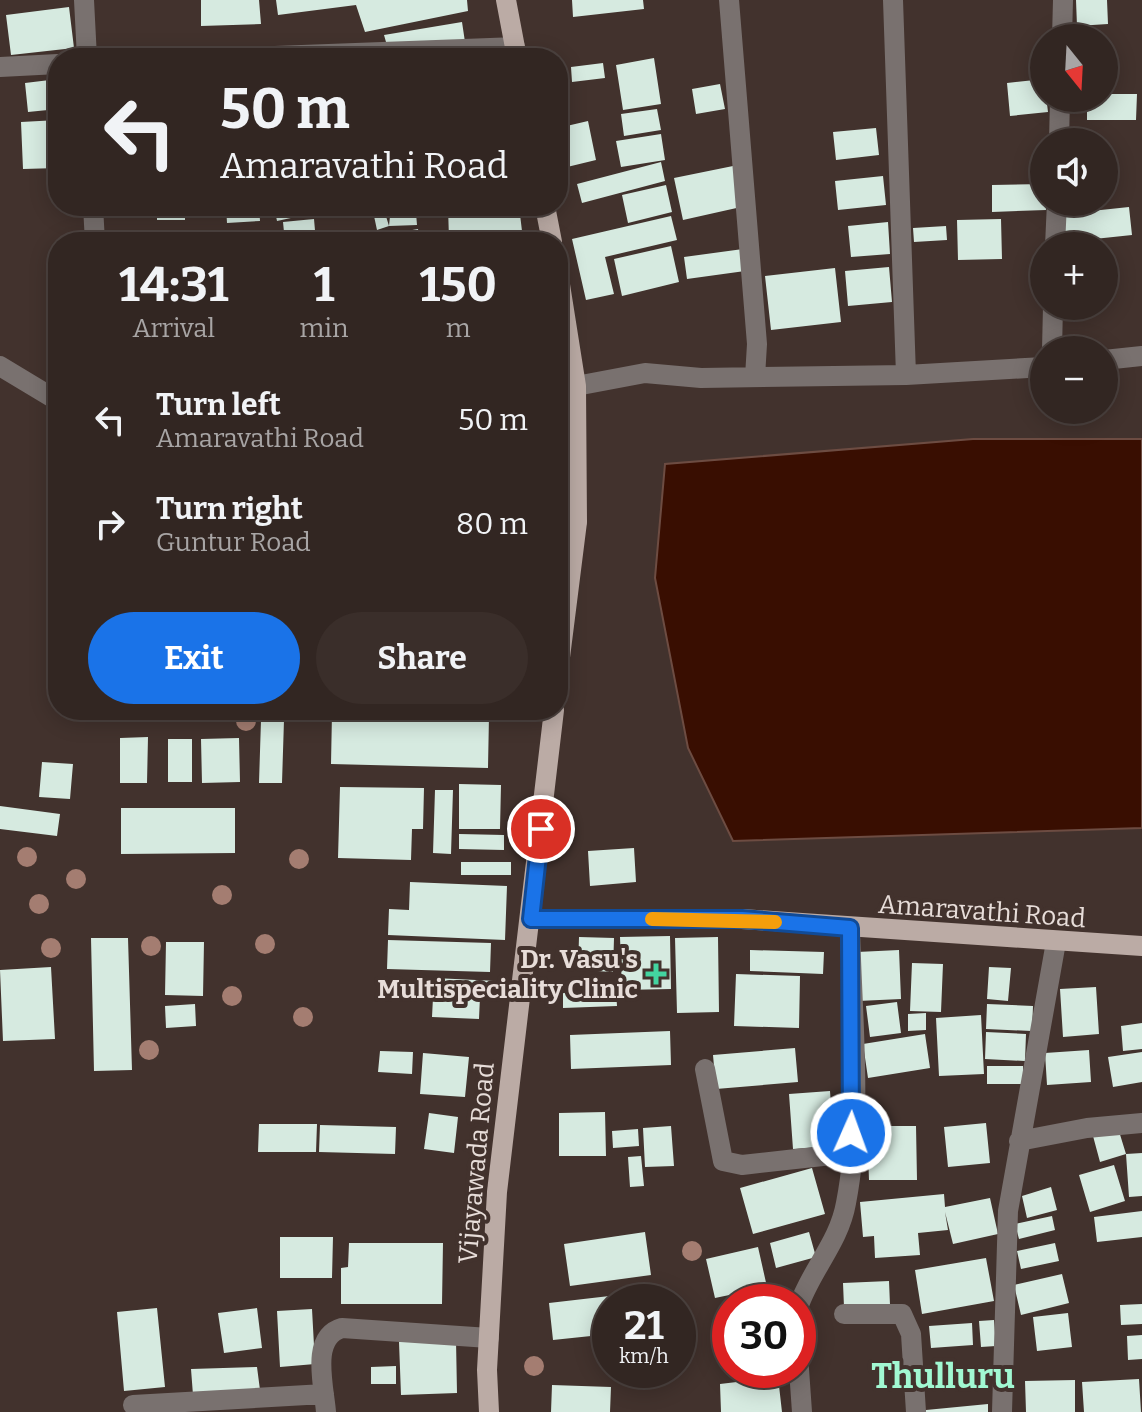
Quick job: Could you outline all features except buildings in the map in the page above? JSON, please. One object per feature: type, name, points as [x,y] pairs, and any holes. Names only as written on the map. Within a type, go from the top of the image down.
[{"type":"main road","points":[[506,0],[515,48]]},
{"type":"main road","points":[[568,348],[576,386],[568,520]]},
{"type":"main road","name":"Vijayawada Road","points":[[489,1412],[489,1338],[497,1192],[553,720]]},
{"type":"main road","name":"Amaravathi Road","points":[[531,919],[742,919],[1142,946]]},
{"type":"street","points":[[84,0],[86,48]]},
{"type":"street","points":[[729,0],[757,344],[755,377]]},
{"type":"street","points":[[893,0],[906,375]]},
{"type":"street","points":[[1062,24],[1063,0]]},
{"type":"street","points":[[0,67],[48,65]]},
{"type":"street","points":[[1118,359],[1142,356],[1142,347]]},
{"type":"street","points":[[0,366],[48,395]]},
{"type":"street","points":[[576,386],[645,373],[701,378],[906,375],[1030,368]]},
{"type":"street","points":[[811,1284],[837,1235],[846,1203],[850,1153],[850,928]]},
{"type":"street","points":[[1002,1412],[1006,1236],[1019,1141],[1056,942]]},
{"type":"street","points":[[705,1069],[723,1161],[742,1165],[850,1153]]},
{"type":"street","points":[[1019,1141],[1098,1126],[1142,1123]]},
{"type":"street","points":[[844,1314],[902,1314],[911,1334],[916,1412]]},
{"type":"street","points":[[133,1405],[325,1403],[322,1351],[325,1337],[342,1328],[489,1338]]},
{"type":"street","points":[[800,1388],[802,1412]]},
{"type":"shaded area","points":[[973,439],[1142,439],[1142,828],[733,841],[688,748],[655,578],[665,464]]},
{"type":"slow traffic","points":[[652,919],[775,922]]},
{"type":"place","name":"Dr. Vasu's Multispeciality Clinic","points":[[656,974]]},
{"type":"district","name":"Thulluru","points":[[943,1376]]},
{"type":"route","points":[[541,829],[531,919],[742,919],[850,928],[851,1133]]}]
